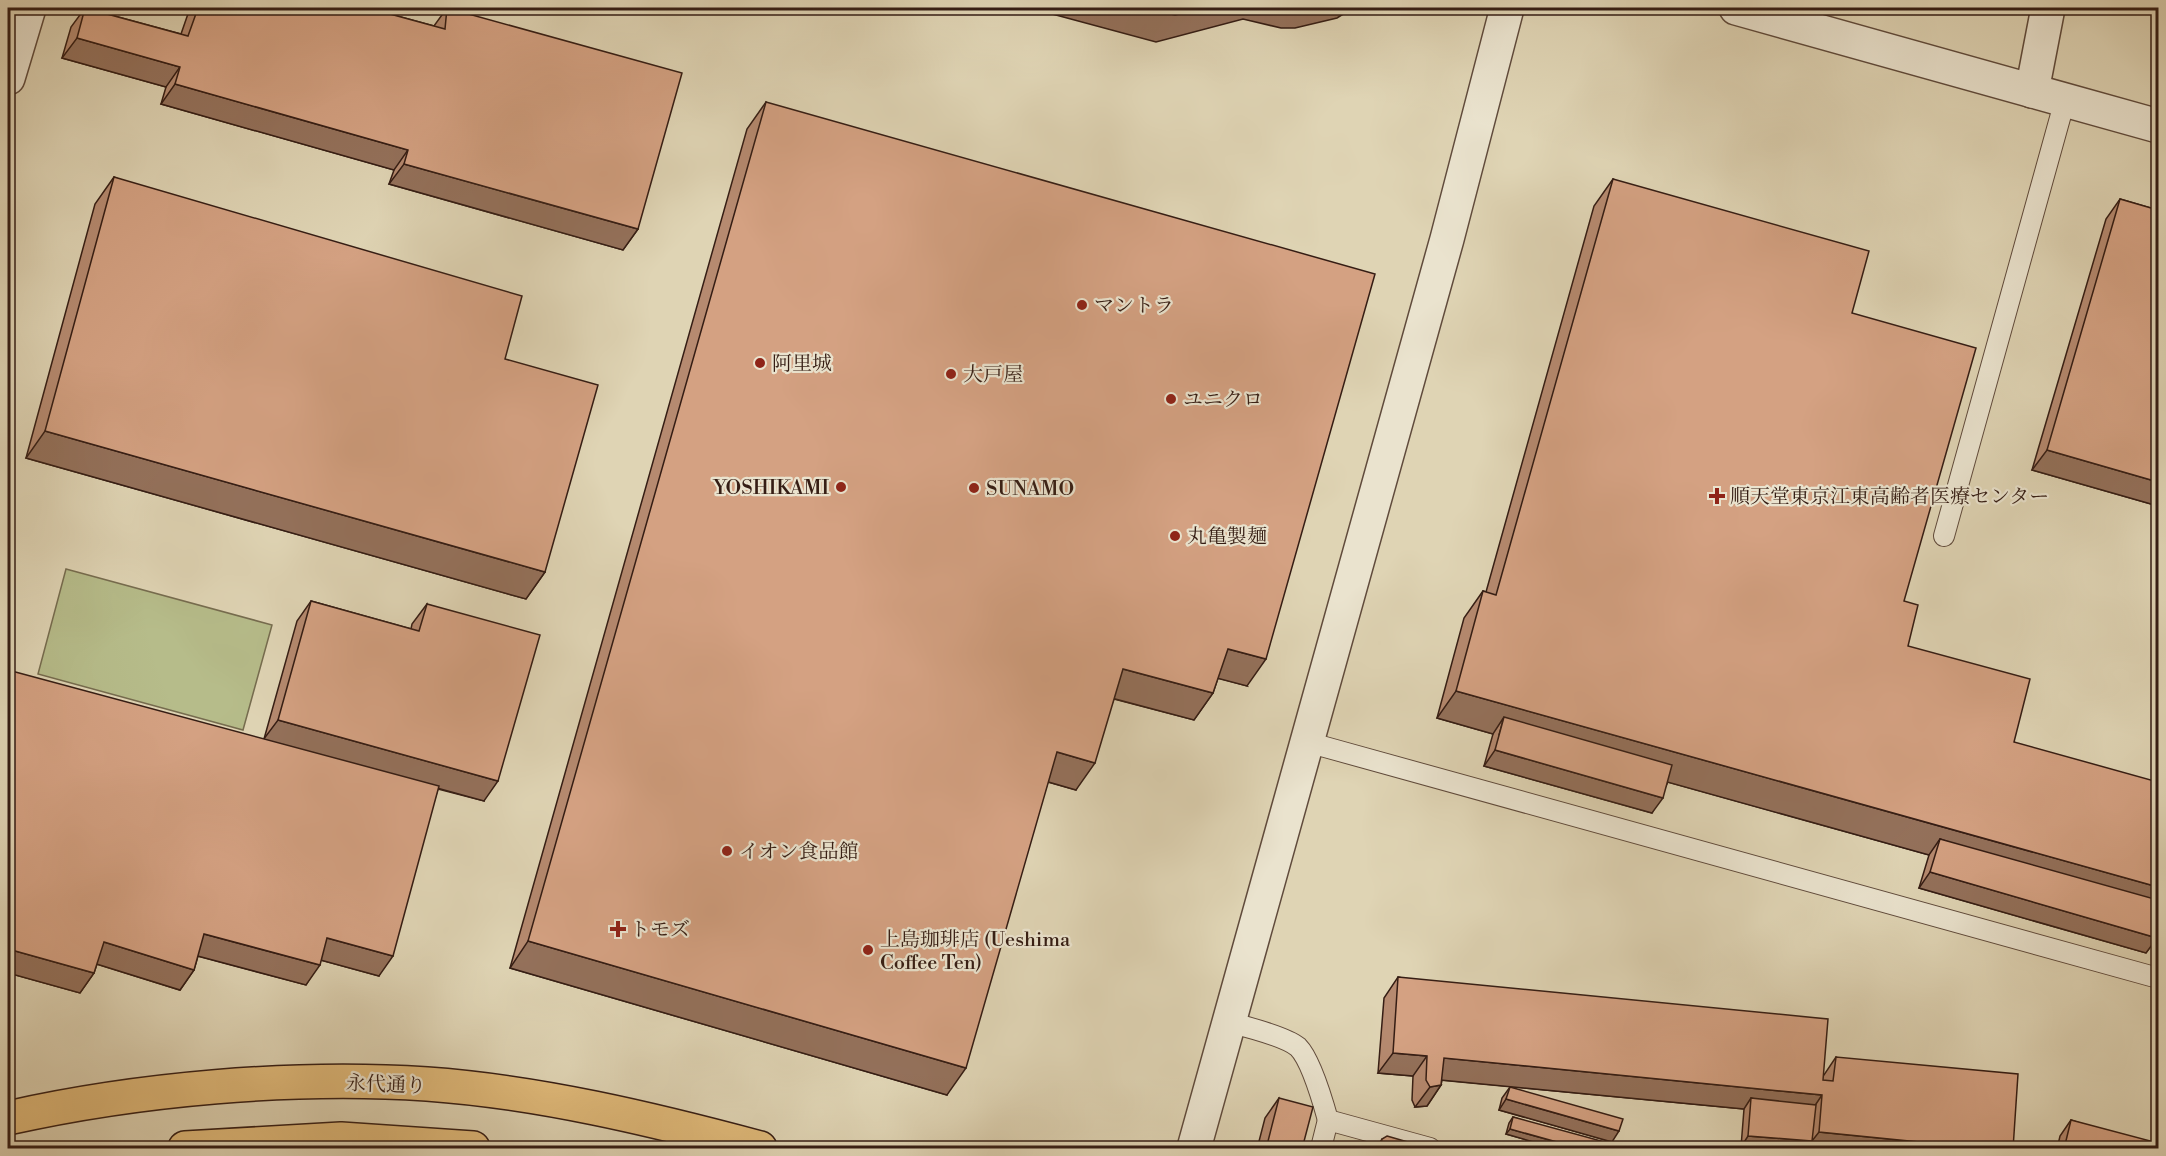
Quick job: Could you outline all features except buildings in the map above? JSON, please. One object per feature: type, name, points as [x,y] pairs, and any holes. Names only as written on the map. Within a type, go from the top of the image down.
[{"type":"main road","name":"永代通り","points":[[8,1118],[147,1094],[271,1084],[350,1082],[428,1084],[516,1095],[603,1111],[760,1149]]},
{"type":"main road","points":[[185,1149],[341,1139],[473,1149]]},
{"type":"street","points":[[8,78],[29,8]]},
{"type":"street","points":[[1194,1149],[1447,239],[1507,8]]},
{"type":"street","points":[[1736,8],[2158,126]]},
{"type":"street","points":[[2032,91],[2048,8]]},
{"type":"lane","points":[[1944,536],[2065,100]]},
{"type":"lane","points":[[1307,742],[2158,978]]},
{"type":"lane","points":[[1228,1022],[1254,1028],[1298,1047],[1320,1089],[1328,1120],[1321,1149]]},
{"type":"lane","points":[[1328,1120],[1430,1149]]},
{"type":"green space","points":[[66,569],[272,625],[243,730],[38,674]]},
{"type":"place","name":"マントラ","points":[[1082,305]]},
{"type":"place","name":"阿里城","points":[[760,363]]},
{"type":"place","name":"大戸屋","points":[[951,374]]},
{"type":"place","name":"ユニクロ","points":[[1171,399]]},
{"type":"place","name":"YOSHIKAMI","points":[[841,487]]},
{"type":"place","name":"SUNAMO","points":[[974,488]]},
{"type":"place","name":"順天堂東京江東高齢者医療センター","points":[[1717,496]]},
{"type":"place","name":"丸亀製麺","points":[[1175,536]]},
{"type":"place","name":"イオン食品館","points":[[727,851]]},
{"type":"place","name":"トモズ","points":[[618,929]]},
{"type":"place","name":"上島珈琲店 (Ueshima Coffee Ten)","points":[[868,950]]}]
